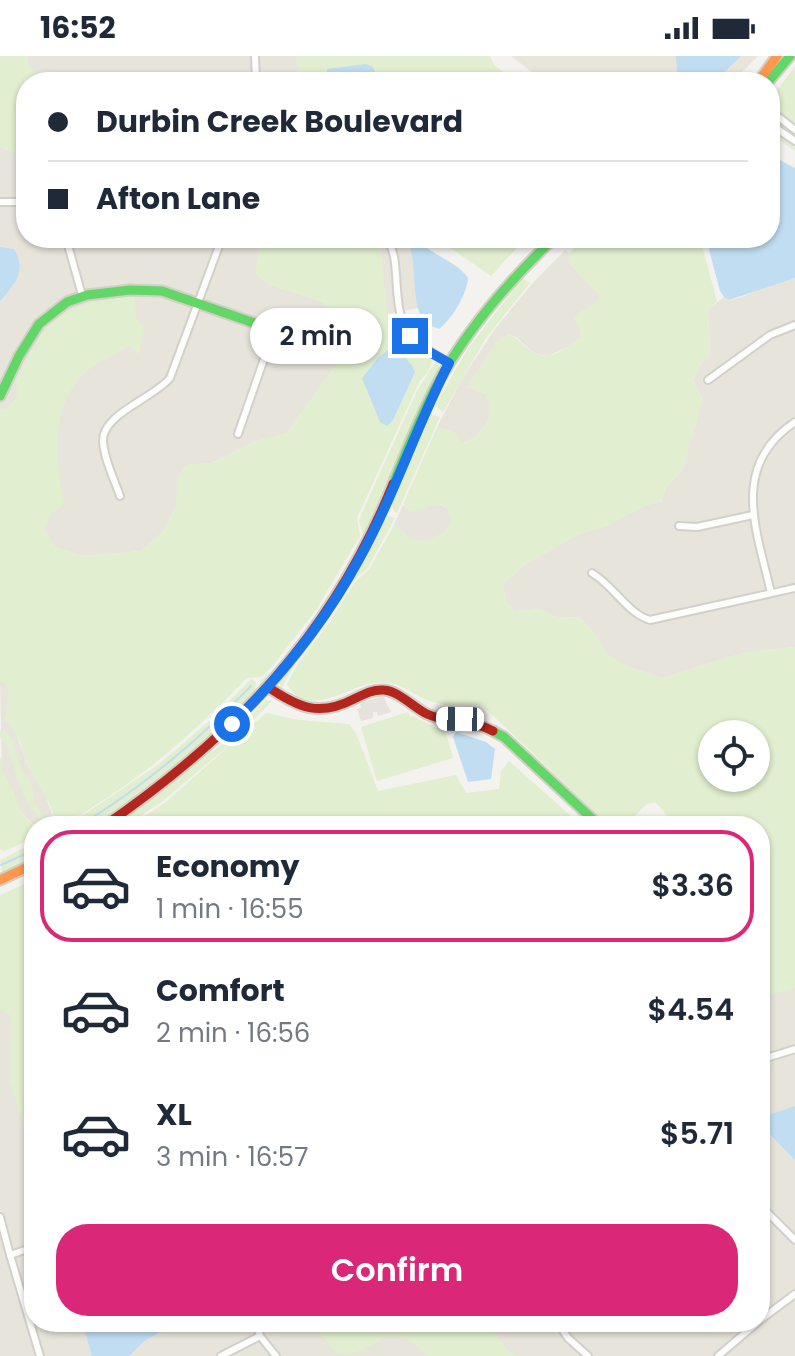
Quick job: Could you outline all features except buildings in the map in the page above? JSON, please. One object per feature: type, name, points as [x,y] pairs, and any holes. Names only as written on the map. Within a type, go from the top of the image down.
[{"type":"street","points":[[776,72],[790,56]]},
{"type":"street","points":[[69,248],[82,295]]},
{"type":"street","points":[[120,496],[105,450],[104,432],[114,418],[158,391],[170,378],[218,248]]},
{"type":"street","points":[[392,248],[398,309],[405,328],[417,344],[449,363]]},
{"type":"street","points":[[118,816],[182,770],[232,724],[268,687],[315,628],[361,557],[416,429],[449,363],[500,294],[544,248]]},
{"type":"street","points":[[0,396],[40,323],[63,303],[82,295],[151,289],[309,342],[317,351]]},
{"type":"street","points":[[708,380],[770,335],[795,325]]},
{"type":"street","points":[[238,434],[274,330]]},
{"type":"street","points":[[771,593],[753,515],[753,481],[762,458],[775,439],[795,422]]},
{"type":"street","points":[[679,526],[697,527],[753,515]]},
{"type":"street","points":[[592,573],[608,583],[637,615],[650,620],[795,588]]},
{"type":"street","points":[[268,687],[293,704],[317,710],[341,706],[371,691],[387,690],[430,716],[479,723],[504,737],[589,816]]},
{"type":"street","points":[[0,880],[24,869]]},
{"type":"street","points":[[770,1057],[795,1049]]},
{"type":"street","points":[[770,1215],[795,1240]]},
{"type":"street","points":[[0,1217],[24,1302]]},
{"type":"street","points":[[10,1255],[24,1250]]},
{"type":"street","points":[[770,1313],[795,1294]]},
{"type":"street","points":[[33,1332],[40,1356]]},
{"type":"street","points":[[259,1332],[276,1356]]},
{"type":"street","points":[[564,1332],[588,1356]]},
{"type":"street","points":[[718,1356],[746,1332]]},
{"type":"street","points":[[221,1356],[260,1336]]},
{"type":"shaded area","points":[[28,56],[296,56],[297,72],[33,72]]},
{"type":"shaded area","points":[[511,56],[758,56],[742,72],[532,72]]},
{"type":"shaded area","points":[[0,147],[16,153],[16,248],[259,248],[267,284],[321,301],[340,326],[341,358],[286,434],[256,441],[212,463],[187,465],[178,478],[176,506],[164,531],[141,551],[83,556],[55,547],[0,462]]},
{"type":"shaded area","points":[[380,248],[412,248],[418,308],[387,314]]},
{"type":"shaded area","points":[[565,250],[569,253],[569,263],[599,295],[598,302],[579,313],[581,337],[548,356],[535,354],[508,334],[497,342],[467,387],[486,394],[490,405],[489,423],[475,437],[463,443],[453,432],[437,427],[462,379],[495,329]]},
{"type":"shaded area","points":[[795,278],[795,647],[746,652],[662,678],[626,666],[605,653],[595,634],[579,617],[559,618],[539,609],[515,612],[506,602],[503,584],[524,565],[579,534],[607,526],[644,506],[662,501],[666,487],[683,469],[702,400],[693,380],[701,363],[710,355],[708,310],[724,297],[729,300],[742,297],[773,283]]},
{"type":"shaded area","points":[[404,502],[403,506],[439,504],[447,508],[453,523],[441,536],[425,541],[409,539],[403,531],[393,527]]},
{"type":"shaded area","points":[[0,681],[7,683],[9,696],[5,720],[14,728],[28,766],[44,791],[53,816],[25,816],[17,807],[13,790],[2,776]]},
{"type":"shaded area","points":[[383,696],[391,712],[378,716],[377,712],[373,712],[373,718],[361,721],[357,709],[361,708],[360,703]]},
{"type":"shaded area","points":[[24,906],[24,1332],[770,1332],[770,992],[795,984],[795,1356],[0,1356],[0,913]]},
{"type":"green space","points":[[0,56],[28,56],[35,72],[16,72],[16,153],[0,147]]},
{"type":"green space","points":[[296,56],[490,56],[494,65],[503,72],[297,72]]},
{"type":"green space","points":[[795,66],[795,151],[780,141],[782,84]]},
{"type":"green space","points":[[259,248],[380,248],[387,314],[394,313],[409,339],[433,359],[428,372],[419,382],[357,518],[360,536],[316,610],[270,669],[261,677],[247,678],[179,743],[125,786],[77,816],[53,816],[17,735],[5,720],[9,696],[7,683],[0,681],[0,409],[6,409],[17,397],[17,380],[22,368],[38,340],[60,317],[85,305],[135,295],[136,317],[144,328],[139,355],[130,346],[88,370],[77,381],[62,410],[57,457],[64,504],[50,515],[44,530],[55,547],[83,556],[141,551],[164,531],[176,506],[178,478],[187,465],[212,463],[256,441],[286,434],[341,358],[340,326],[321,301],[267,284],[255,274]],"holes":[[[395,350],[409,361],[415,371],[393,420],[365,373]]]},
{"type":"green space","points":[[450,248],[517,248],[491,276]]},
{"type":"green space","points":[[575,248],[703,248],[717,301],[708,311],[710,356],[701,363],[693,380],[702,400],[683,469],[666,487],[662,501],[644,506],[607,526],[579,534],[524,565],[503,584],[506,602],[515,612],[539,609],[559,618],[579,617],[595,634],[606,653],[626,666],[662,678],[746,652],[795,647],[795,988],[770,995],[770,816],[668,816],[655,802],[646,805],[635,816],[599,816],[482,705],[437,703],[400,686],[383,682],[316,701],[305,700],[287,684],[354,583],[369,569],[393,527],[403,531],[410,539],[423,540],[438,535],[453,523],[447,508],[440,504],[411,512],[405,508],[404,502],[437,427],[453,432],[464,443],[486,423],[489,410],[486,394],[467,387],[497,342],[508,334],[534,353],[546,356],[559,352],[581,337],[580,326],[573,319],[597,302],[599,295],[569,263],[569,253]]},
{"type":"green space","points":[[522,278],[530,283],[486,338],[443,412],[435,406],[467,350]]},
{"type":"green space","points":[[436,361],[439,374],[360,550],[322,611],[260,690],[260,680],[272,671],[301,637],[355,550],[363,535],[359,521],[361,515],[417,391]]},
{"type":"green space","points":[[431,415],[440,417],[397,513],[394,512],[391,502]]},
{"type":"green space","points":[[385,515],[395,518],[367,569],[353,581],[281,689],[279,681]]},
{"type":"green space","points":[[251,679],[256,682],[258,692],[201,748],[144,794],[111,816],[82,816],[159,764],[208,722]]},
{"type":"green space","points":[[266,700],[272,701],[228,746],[164,800],[141,816],[126,816],[205,755],[218,748]]},
{"type":"green space","points":[[408,712],[410,717],[436,728],[444,726],[453,758],[377,781],[361,727]]},
{"type":"green space","points":[[266,713],[299,720],[349,724],[356,733],[378,791],[456,775],[466,793],[499,789],[501,771],[509,761],[571,816],[145,816],[166,802]]},
{"type":"green space","points":[[0,731],[12,738],[21,768],[31,783],[35,803],[44,816],[38,816],[30,807],[6,744],[0,737]]},
{"type":"green space","points":[[0,757],[4,774],[25,816],[24,842],[4,851],[0,849]]},
{"type":"green space","points":[[24,848],[24,864],[5,873],[2,872],[0,860]]},
{"type":"green space","points":[[24,884],[24,1130],[10,1081],[11,1016],[0,1010],[0,895]]},
{"type":"green space","points":[[319,1332],[494,1332],[506,1348],[518,1356],[429,1356],[407,1339],[389,1337],[350,1355],[336,1352]]},
{"type":"water","points":[[676,56],[741,56],[724,72],[677,72]]},
{"type":"water","points":[[366,64],[373,67],[375,72],[327,72],[327,69]]},
{"type":"water","points":[[780,160],[795,168],[795,278],[729,300],[720,291],[709,248],[780,248]]},
{"type":"water","points":[[0,247],[14,249],[19,271],[0,301]]},
{"type":"water","points":[[411,248],[428,248],[468,278],[458,306],[439,329],[426,324],[421,316]]},
{"type":"water","points":[[389,349],[405,357],[415,372],[393,420],[387,426],[380,422],[362,378]]},
{"type":"water","points":[[456,732],[486,742],[495,749],[491,779],[468,782],[453,737]]},
{"type":"water","points":[[795,1106],[795,1160],[770,1134],[770,1115]]},
{"type":"water","points":[[85,1332],[161,1332],[144,1341],[129,1356],[92,1356]]},
{"type":"waterway","points":[[94,816],[170,762],[251,686]]},
{"type":"waterway","points":[[1,865],[24,855]]},
{"type":"traffic: fast","points":[[776,72],[790,56]]},
{"type":"traffic: fast","points":[[393,484],[429,400],[447,367],[504,290],[544,248]]},
{"type":"traffic: fast","points":[[0,396],[39,324],[67,302],[87,295],[130,290],[162,291],[309,342],[317,351]]},
{"type":"traffic: fast","points":[[493,731],[504,737],[589,816]]},
{"type":"traffic: slow","points":[[765,72],[777,56]]},
{"type":"traffic: slow","points":[[0,880],[24,869]]},
{"type":"traffic: jam","points":[[118,816],[197,755],[276,677],[341,588],[369,538],[393,484]]},
{"type":"traffic: jam","points":[[268,687],[300,705],[320,709],[342,705],[372,691],[390,691],[435,717],[493,731]]},
{"type":"route","points":[[232,724],[268,687],[315,628],[349,578],[383,510],[416,429],[449,363],[417,344],[410,336]]}]
